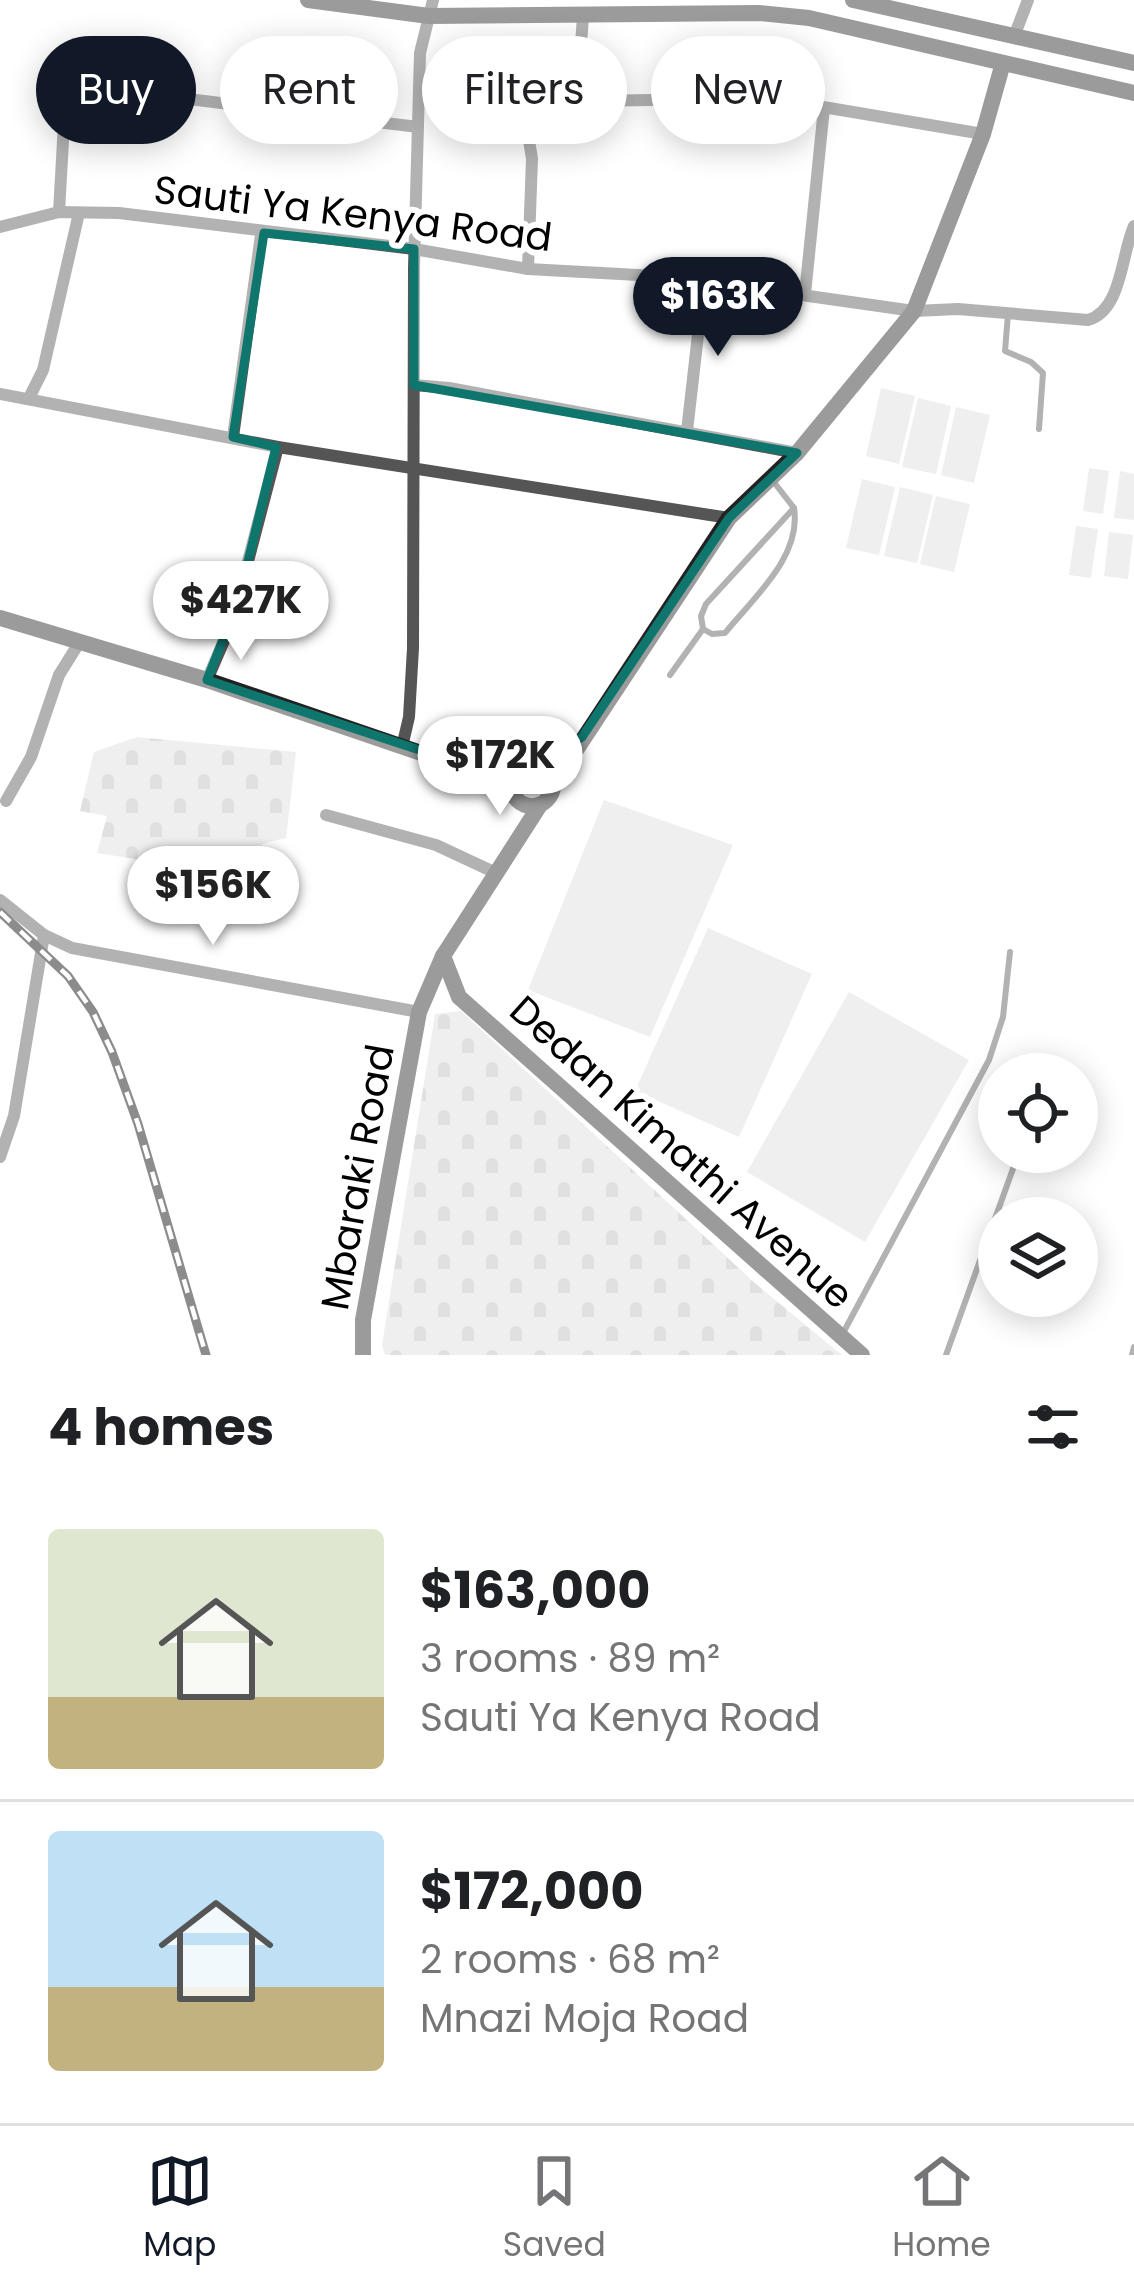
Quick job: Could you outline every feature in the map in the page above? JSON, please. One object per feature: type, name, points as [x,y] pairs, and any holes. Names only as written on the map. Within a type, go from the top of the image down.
[{"type":"main road","points":[[308,0],[584,16],[797,16],[836,21],[1134,93]]},
{"type":"main road","points":[[853,0],[1134,63]]},
{"type":"main road","points":[[980,58],[987,29]]},
{"type":"main road","points":[[1033,71],[1040,42]]},
{"type":"main road","points":[[465,764],[531,806],[547,801],[582,737],[729,518],[796,453],[914,311],[982,134],[1003,64]]},
{"type":"main road","points":[[0,618],[207,680],[421,753],[465,764],[534,764],[547,770],[553,785]]},
{"type":"main road","points":[[500,866],[514,797],[512,775],[582,737]]},
{"type":"main road","name":"Mbaraki Road","points":[[363,1355],[363,1321],[422,1007],[443,956],[540,805]]},
{"type":"main road","name":"Dedan Kimathi Avenue","points":[[443,956],[459,997],[862,1355]]},
{"type":"main road","name":"Dedan Kimathi Avenue","points":[[422,1007],[440,996],[459,997]]},
{"type":"street","points":[[1015,34],[1028,0]]},
{"type":"street","points":[[402,747],[409,717],[420,53],[431,8]]},
{"type":"street","points":[[582,36],[584,16]]},
{"type":"street","points":[[59,212],[64,105],[73,85],[418,127]]},
{"type":"street","points":[[825,108],[982,134]]},
{"type":"street","points":[[528,268],[530,144]]},
{"type":"street","points":[[805,294],[820,144]]},
{"type":"street","name":"Sauti Ya Kenya Road","points":[[0,226],[59,212],[145,216],[528,268],[704,282],[914,311],[958,308],[1088,320],[1100,317],[1110,305],[1134,226]]},
{"type":"street","points":[[29,398],[43,370],[79,213]]},
{"type":"street","points":[[232,437],[238,374],[264,233]]},
{"type":"street","points":[[687,430],[704,282]]},
{"type":"street","points":[[414,385],[796,453]]},
{"type":"street","points":[[0,394],[278,447],[729,518]]},
{"type":"street","points":[[207,680],[238,602],[278,447]]},
{"type":"street","points":[[6,802],[32,757],[58,675],[79,643]]},
{"type":"street","points":[[409,717],[421,753]]},
{"type":"street","points":[[326,815],[500,866]]},
{"type":"street","points":[[0,900],[44,935],[97,954],[422,1007]]},
{"type":"street","points":[[0,1157],[14,1116],[44,935]]},
{"type":"lane","points":[[1008,314],[1005,351],[1042,373],[1039,429]]},
{"type":"lane","points":[[703,629],[725,633],[787,555],[797,525],[794,508],[771,478]]},
{"type":"lane","points":[[670,675],[703,629],[706,604],[794,508]]},
{"type":"lane","points":[[840,1338],[989,1060],[1003,1017],[1010,952]]},
{"type":"lane","points":[[946,1355],[1011,1173]]},
{"type":"highlighted area","points":[[264,233],[414,249],[414,385],[797,453],[729,518],[582,737],[540,765],[465,765],[207,680],[238,602],[276,447],[233,437]]},
{"type":"green space","points":[[881,388],[915,396],[899,464],[866,456]]},
{"type":"green space","points":[[918,398],[951,406],[936,474],[902,467]]},
{"type":"green space","points":[[956,407],[990,415],[974,483],[941,475]]},
{"type":"green space","points":[[1089,468],[1109,471],[1103,514],[1083,511]]},
{"type":"green space","points":[[1120,471],[1134,474],[1134,520],[1114,518]]},
{"type":"green space","points":[[862,479],[895,487],[879,555],[846,548]]},
{"type":"green space","points":[[900,487],[933,495],[917,563],[884,556]]},
{"type":"green space","points":[[936,496],[970,504],[954,572],[920,564]]},
{"type":"green space","points":[[1076,526],[1098,529],[1091,578],[1069,575]]},
{"type":"green space","points":[[1109,532],[1133,535],[1128,579],[1104,576]]},
{"type":"green space","points":[[137,737],[296,752],[286,838],[262,844],[262,879],[97,853],[107,816],[80,811],[94,752]]},
{"type":"green space","points":[[604,800],[733,845],[650,1037],[528,990]]},
{"type":"green space","points":[[708,928],[812,974],[739,1137],[635,1091]]},
{"type":"green space","points":[[849,992],[969,1060],[865,1242],[747,1172]]},
{"type":"green space","points":[[461,1011],[756,1284],[842,1355],[385,1355],[382,1345],[435,1014]]},
{"type":"railway","points":[[0,912],[68,976],[112,1052],[206,1355]]}]
